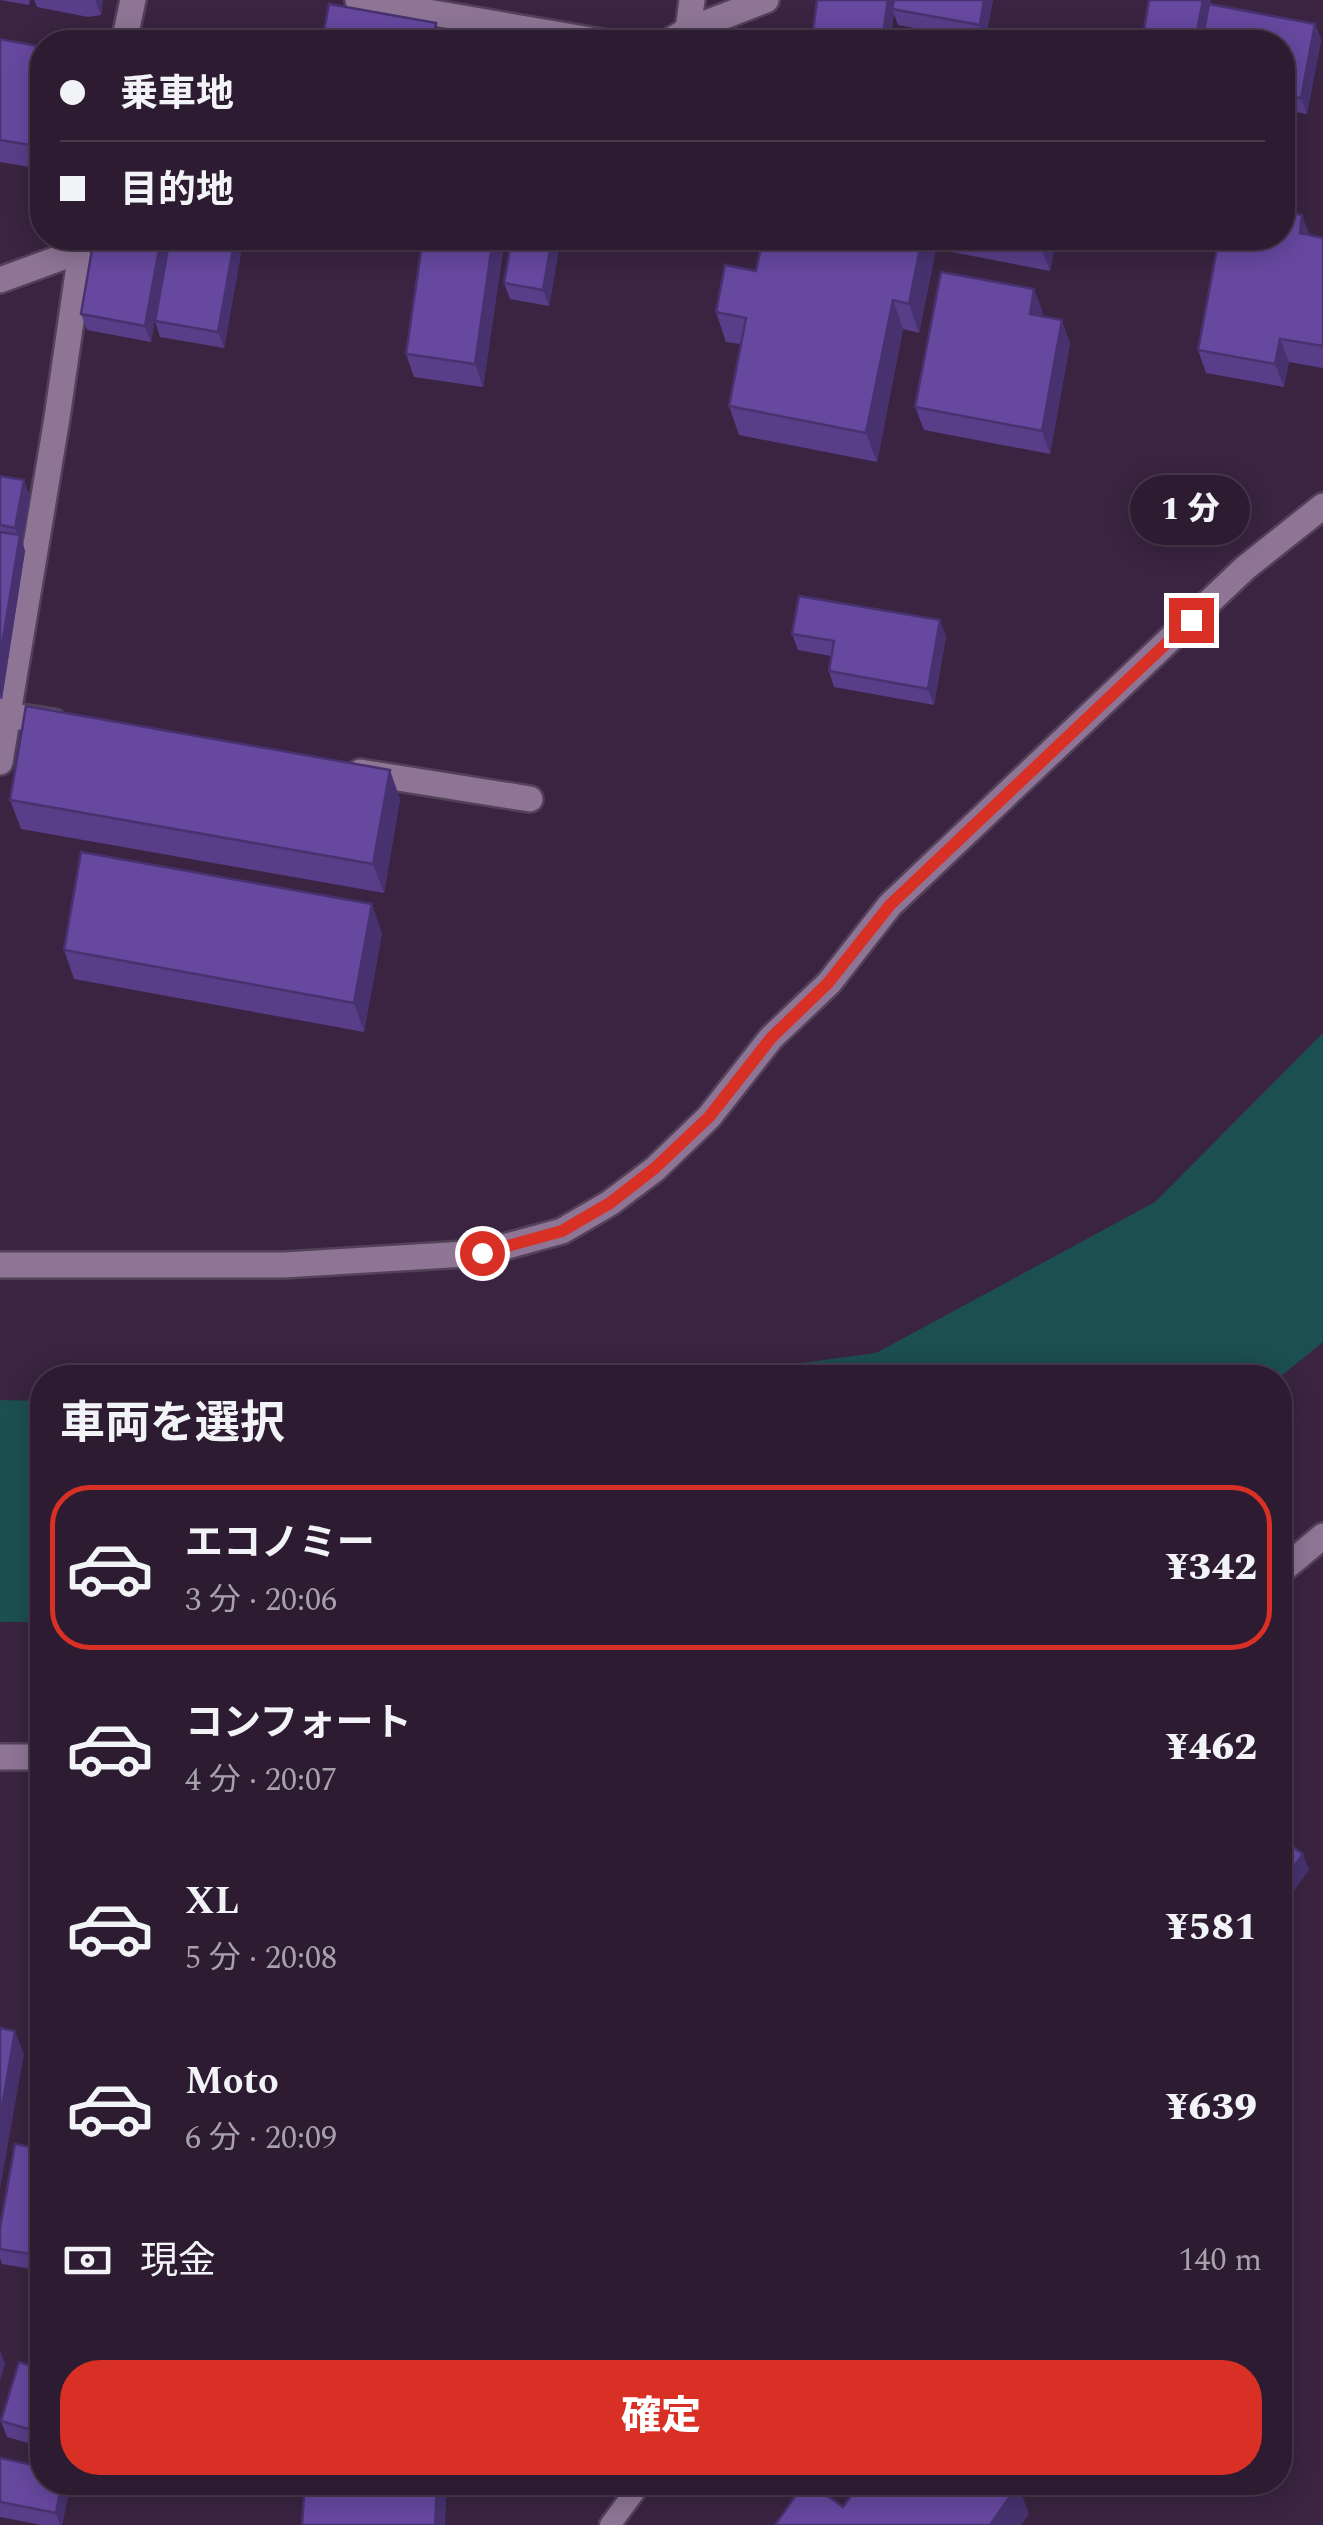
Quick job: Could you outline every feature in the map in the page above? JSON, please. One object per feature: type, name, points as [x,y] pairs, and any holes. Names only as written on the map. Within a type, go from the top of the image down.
[{"type":"street","points":[[126,30],[132,0]]},
{"type":"street","points":[[358,0],[532,30]]},
{"type":"street","points":[[680,30],[692,0]]},
{"type":"street","points":[[693,30],[766,0]]},
{"type":"street","points":[[0,280],[68,250]]},
{"type":"street","points":[[0,762],[4,714],[81,250]]},
{"type":"street","points":[[0,1266],[284,1266],[482,1253],[562,1231],[610,1203],[682,1143],[709,1117],[771,1038],[828,983],[890,905],[1244,568],[1323,506]]},
{"type":"street","points":[[4,714],[86,728]]},
{"type":"street","points":[[337,768],[530,799]]},
{"type":"street","points":[[1292,1563],[1319,1543]]},
{"type":"street","points":[[0,1757],[30,1757]]},
{"type":"lane","points":[[610,2525],[632,2495]]},
{"type":"shaded area","points":[[1323,1033],[1323,1342],[1292,1367],[787,1365],[876,1353],[1155,1202]]},
{"type":"shaded area","points":[[0,1400],[30,1401],[30,1622],[0,1622]]},
{"type":"building","points":[[817,0],[888,0],[884,30],[813,30]]},
{"type":"building","points":[[894,0],[984,0],[980,25],[892,9]]},
{"type":"building","points":[[1149,0],[1203,0],[1197,30],[1144,30]]},
{"type":"building","points":[[329,4],[436,23],[435,30],[324,30]]},
{"type":"building","points":[[1209,4],[1315,24],[1301,98],[1295,97],[1295,30],[1204,30]]},
{"type":"building","points":[[0,39],[30,45],[30,145],[0,140]]},
{"type":"building","points":[[1295,214],[1302,215],[1300,233],[1323,238],[1323,346],[1280,339],[1275,364],[1198,350],[1217,250],[1295,250]]},
{"type":"building","points":[[92,250],[159,250],[145,326],[81,314]]},
{"type":"building","points":[[168,250],[233,250],[218,332],[155,321]]},
{"type":"building","points":[[421,250],[491,250],[475,364],[406,354]]},
{"type":"building","points":[[510,250],[550,250],[543,290],[504,283]]},
{"type":"building","points":[[760,250],[920,250],[909,304],[893,300],[866,433],[729,406],[746,318],[716,312],[725,265],[756,271]]},
{"type":"building","points":[[941,272],[1034,289],[1030,314],[1062,320],[1042,431],[915,407]]},
{"type":"building","points":[[0,476],[24,480],[15,528],[0,525]]},
{"type":"building","points":[[0,532],[20,535],[0,657]]},
{"type":"building","points":[[799,596],[940,620],[928,689],[829,671],[834,641],[792,634]]},
{"type":"building","points":[[26,706],[390,770],[373,864],[10,800]]},
{"type":"building","points":[[81,852],[372,904],[354,1003],[64,950]]},
{"type":"building","points":[[1292,1846],[1303,1854],[1292,1869]]},
{"type":"building","points":[[0,2028],[15,2031],[0,2118]]},
{"type":"building","points":[[15,2144],[30,2147],[30,2254],[0,2249]]},
{"type":"building","points":[[19,2362],[30,2365],[30,2429],[1,2421]]},
{"type":"building","points":[[0,2458],[30,2464],[30,2495],[59,2495],[56,2513],[0,2502]]},
{"type":"building","points":[[304,2495],[436,2495],[435,2525],[302,2525]]},
{"type":"building","points":[[796,2495],[826,2495],[843,2507],[852,2495],[1011,2495],[990,2525],[775,2525]]},
{"type":"route","points":[[482,1253],[562,1231],[610,1203],[655,1168],[709,1117],[771,1038],[828,983],[890,905],[1191,620]]}]
